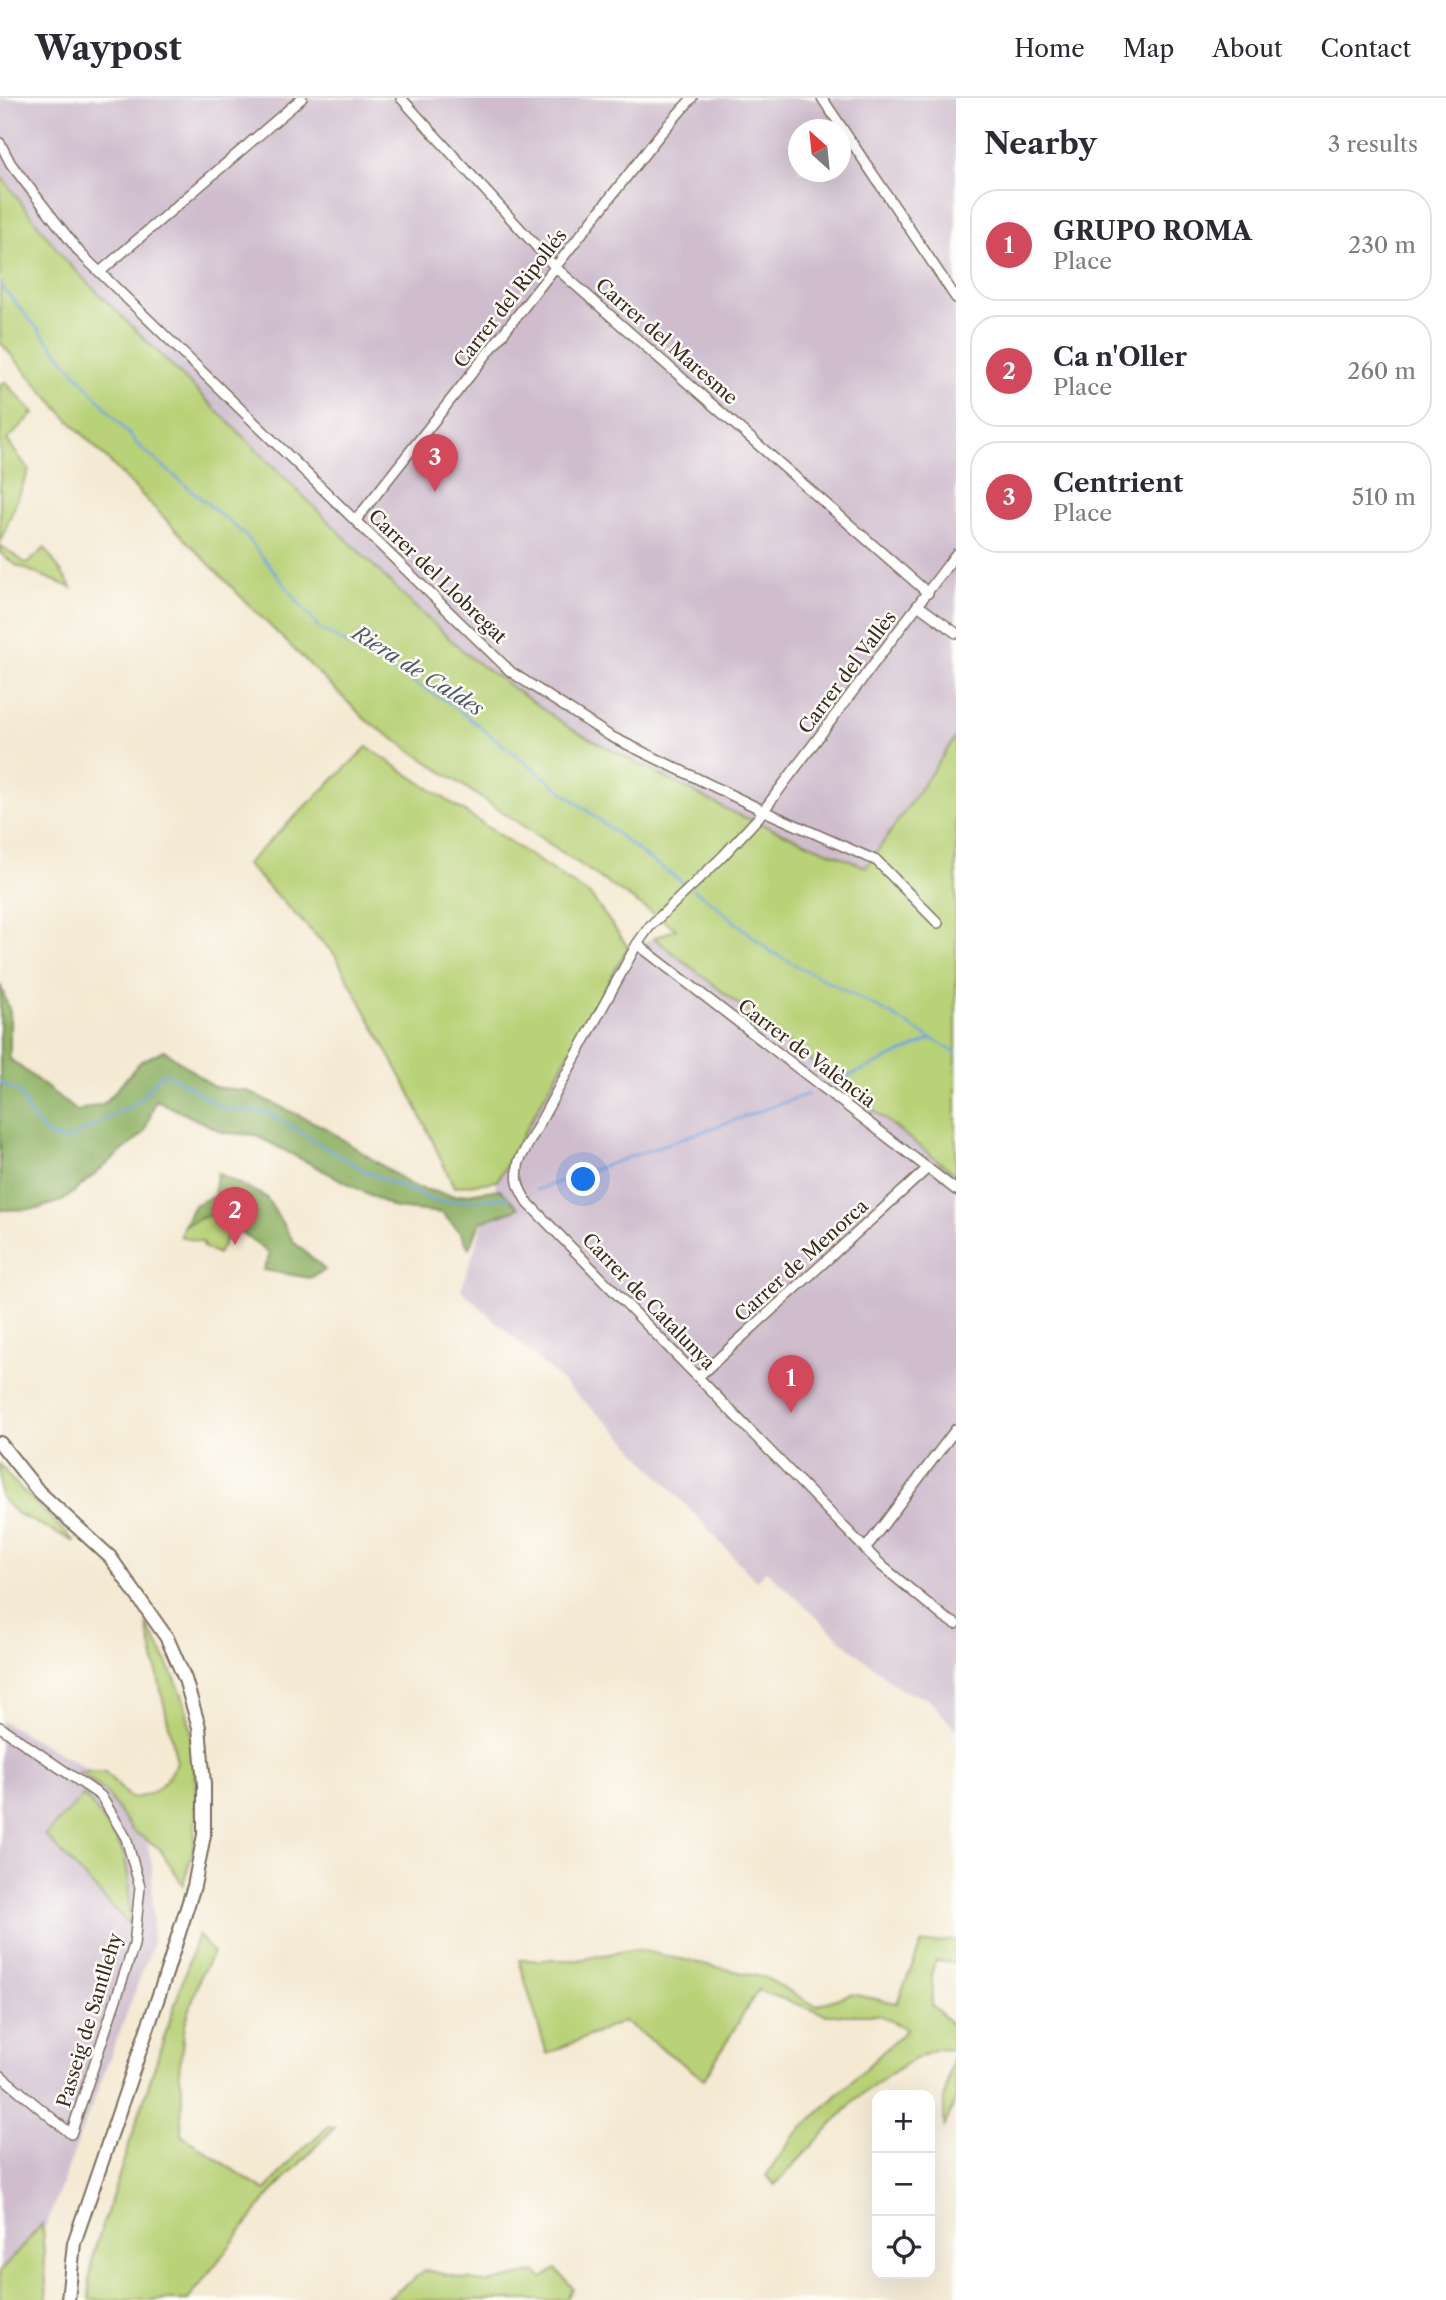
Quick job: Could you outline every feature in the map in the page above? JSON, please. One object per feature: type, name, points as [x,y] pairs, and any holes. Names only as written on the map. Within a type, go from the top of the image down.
[{"type":"main road","points":[[0,1443],[38,1492],[110,1557],[167,1638],[185,1679],[199,1727],[204,1784],[204,1835],[194,1886],[74,2243],[68,2300]]},
{"type":"street","points":[[101,271],[302,98]]},
{"type":"street","name":"Carrer del Maresme","points":[[401,98],[556,268],[928,593]]},
{"type":"street","name":"Carrer del Ripollés","points":[[356,520],[661,133],[692,98]]},
{"type":"street","points":[[822,98],[956,298]]},
{"type":"street","name":"Carrer del Llobregat","points":[[0,143],[11,164],[80,253],[510,672],[610,736],[764,811],[877,861],[938,923]]},
{"type":"street","name":"Carrer del Vallès","points":[[722,857],[764,811],[956,554]]},
{"type":"street","points":[[919,606],[956,633]]},
{"type":"street","name":"Carrer de Catalunya","points":[[722,857],[650,926],[636,944],[519,1161],[517,1182],[528,1203],[865,1549],[882,1566],[956,1624]]},
{"type":"street","name":"Carrer de València","points":[[636,944],[956,1190]]},
{"type":"street","name":"Carrer de Menorca","points":[[698,1377],[928,1168]]},
{"type":"street","points":[[865,1549],[956,1429]]},
{"type":"street","name":"Passeig de Santllehy","points":[[0,1727],[101,1797],[126,1838],[140,1887],[134,1945],[71,2134],[0,2076]]},
{"type":"shaded area","points":[[0,98],[956,98],[956,737],[867,867],[734,813],[571,729],[472,659],[413,605],[66,261],[0,175]]},
{"type":"shaded area","points":[[654,938],[956,1175],[956,1730],[929,1699],[901,1690],[841,1640],[766,1570],[756,1581],[621,1435],[461,1290],[497,1181],[628,947]]},
{"type":"shaded area","points":[[0,1720],[97,1774],[146,1834],[152,1865],[153,1944],[46,2226],[0,2273]]},
{"type":"green space","points":[[0,175],[66,261],[413,605],[472,659],[571,729],[734,813],[866,867],[956,737],[956,1175],[654,938],[676,929],[367,721],[254,610],[64,415],[0,342]]},
{"type":"green space","points":[[5,382],[34,413],[7,440],[29,470],[0,543],[0,384]]},
{"type":"green space","points":[[0,545],[27,564],[45,548],[72,588],[16,565],[0,553]]},
{"type":"green space","points":[[367,747],[591,896],[628,947],[497,1181],[454,1187],[411,1095],[335,955],[246,864]]},
{"type":"green space","points":[[0,984],[10,1012],[10,1059],[77,1111],[105,1103],[140,1062],[164,1050],[214,1087],[247,1091],[324,1127],[414,1187],[455,1196],[500,1189],[519,1208],[481,1222],[469,1248],[461,1233],[442,1213],[395,1208],[255,1135],[224,1133],[156,1100],[144,1133],[64,1200],[37,1209],[0,1210]]},
{"type":"green space","points":[[217,1173],[266,1197],[294,1242],[325,1270],[310,1278],[263,1270],[270,1254],[251,1239],[209,1215],[184,1225],[194,1205],[214,1196]]},
{"type":"green space","points":[[209,1214],[232,1228],[218,1254],[203,1247],[204,1243],[180,1236],[184,1225]]},
{"type":"green space","points":[[0,1464],[10,1478],[75,1542],[16,1513],[0,1496]]},
{"type":"green space","points":[[146,1623],[182,1695],[190,1729],[195,1771],[195,1833],[183,1885],[159,1848],[133,1831],[107,1794],[80,1772],[105,1772],[130,1798],[147,1795],[159,1788],[177,1762]]},
{"type":"green space","points":[[84,1795],[108,1826],[125,1860],[129,1925],[45,1835]]},
{"type":"green space","points":[[198,1934],[213,1953],[201,1975],[185,2024],[179,2072],[182,2086],[181,2135],[265,2191],[294,2157],[329,2126],[334,2128],[270,2194],[188,2300],[90,2300],[89,2282],[93,2255]]},
{"type":"green space","points":[[956,1940],[956,1963],[935,1961],[932,1972],[932,2005],[956,2028],[956,2099],[944,2128],[944,2099],[954,2050],[936,2049],[905,2064],[858,2097],[775,2185],[766,2176],[793,2137],[907,2029],[879,2015],[827,2015],[758,1990],[704,2079],[624,2021],[547,2054],[519,1960],[578,1960],[635,1949],[766,1978],[816,2006],[850,1994],[897,2003],[921,1944]]},
{"type":"green space","points":[[42,2224],[47,2300],[0,2300],[0,2272]]},
{"type":"green space","points":[[556,2269],[573,2288],[566,2300],[386,2300],[425,2270],[486,2283],[537,2272],[542,2278]]},
{"type":"waterway","name":"Riera de Caldes","points":[[0,285],[139,446],[246,536],[319,628],[451,704],[649,859],[688,886]]},
{"type":"waterway","name":"Riera de Caldes","points":[[693,889],[771,952],[888,1013],[956,1053]]},
{"type":"waterway","points":[[831,1084],[932,1039]]},
{"type":"waterway","points":[[0,1082],[20,1093],[29,1114],[48,1136],[66,1141],[139,1101],[161,1074],[171,1075],[222,1108],[268,1113],[365,1171],[436,1202],[508,1198]]},
{"type":"waterway","points":[[536,1190],[808,1094]]},
{"type":"place","name":"Centrient","points":[[435,492]]},
{"type":"place","name":"Ca n'Oller","points":[[235,1245]]},
{"type":"place","name":"GRUPO ROMA","points":[[791,1413]]}]
